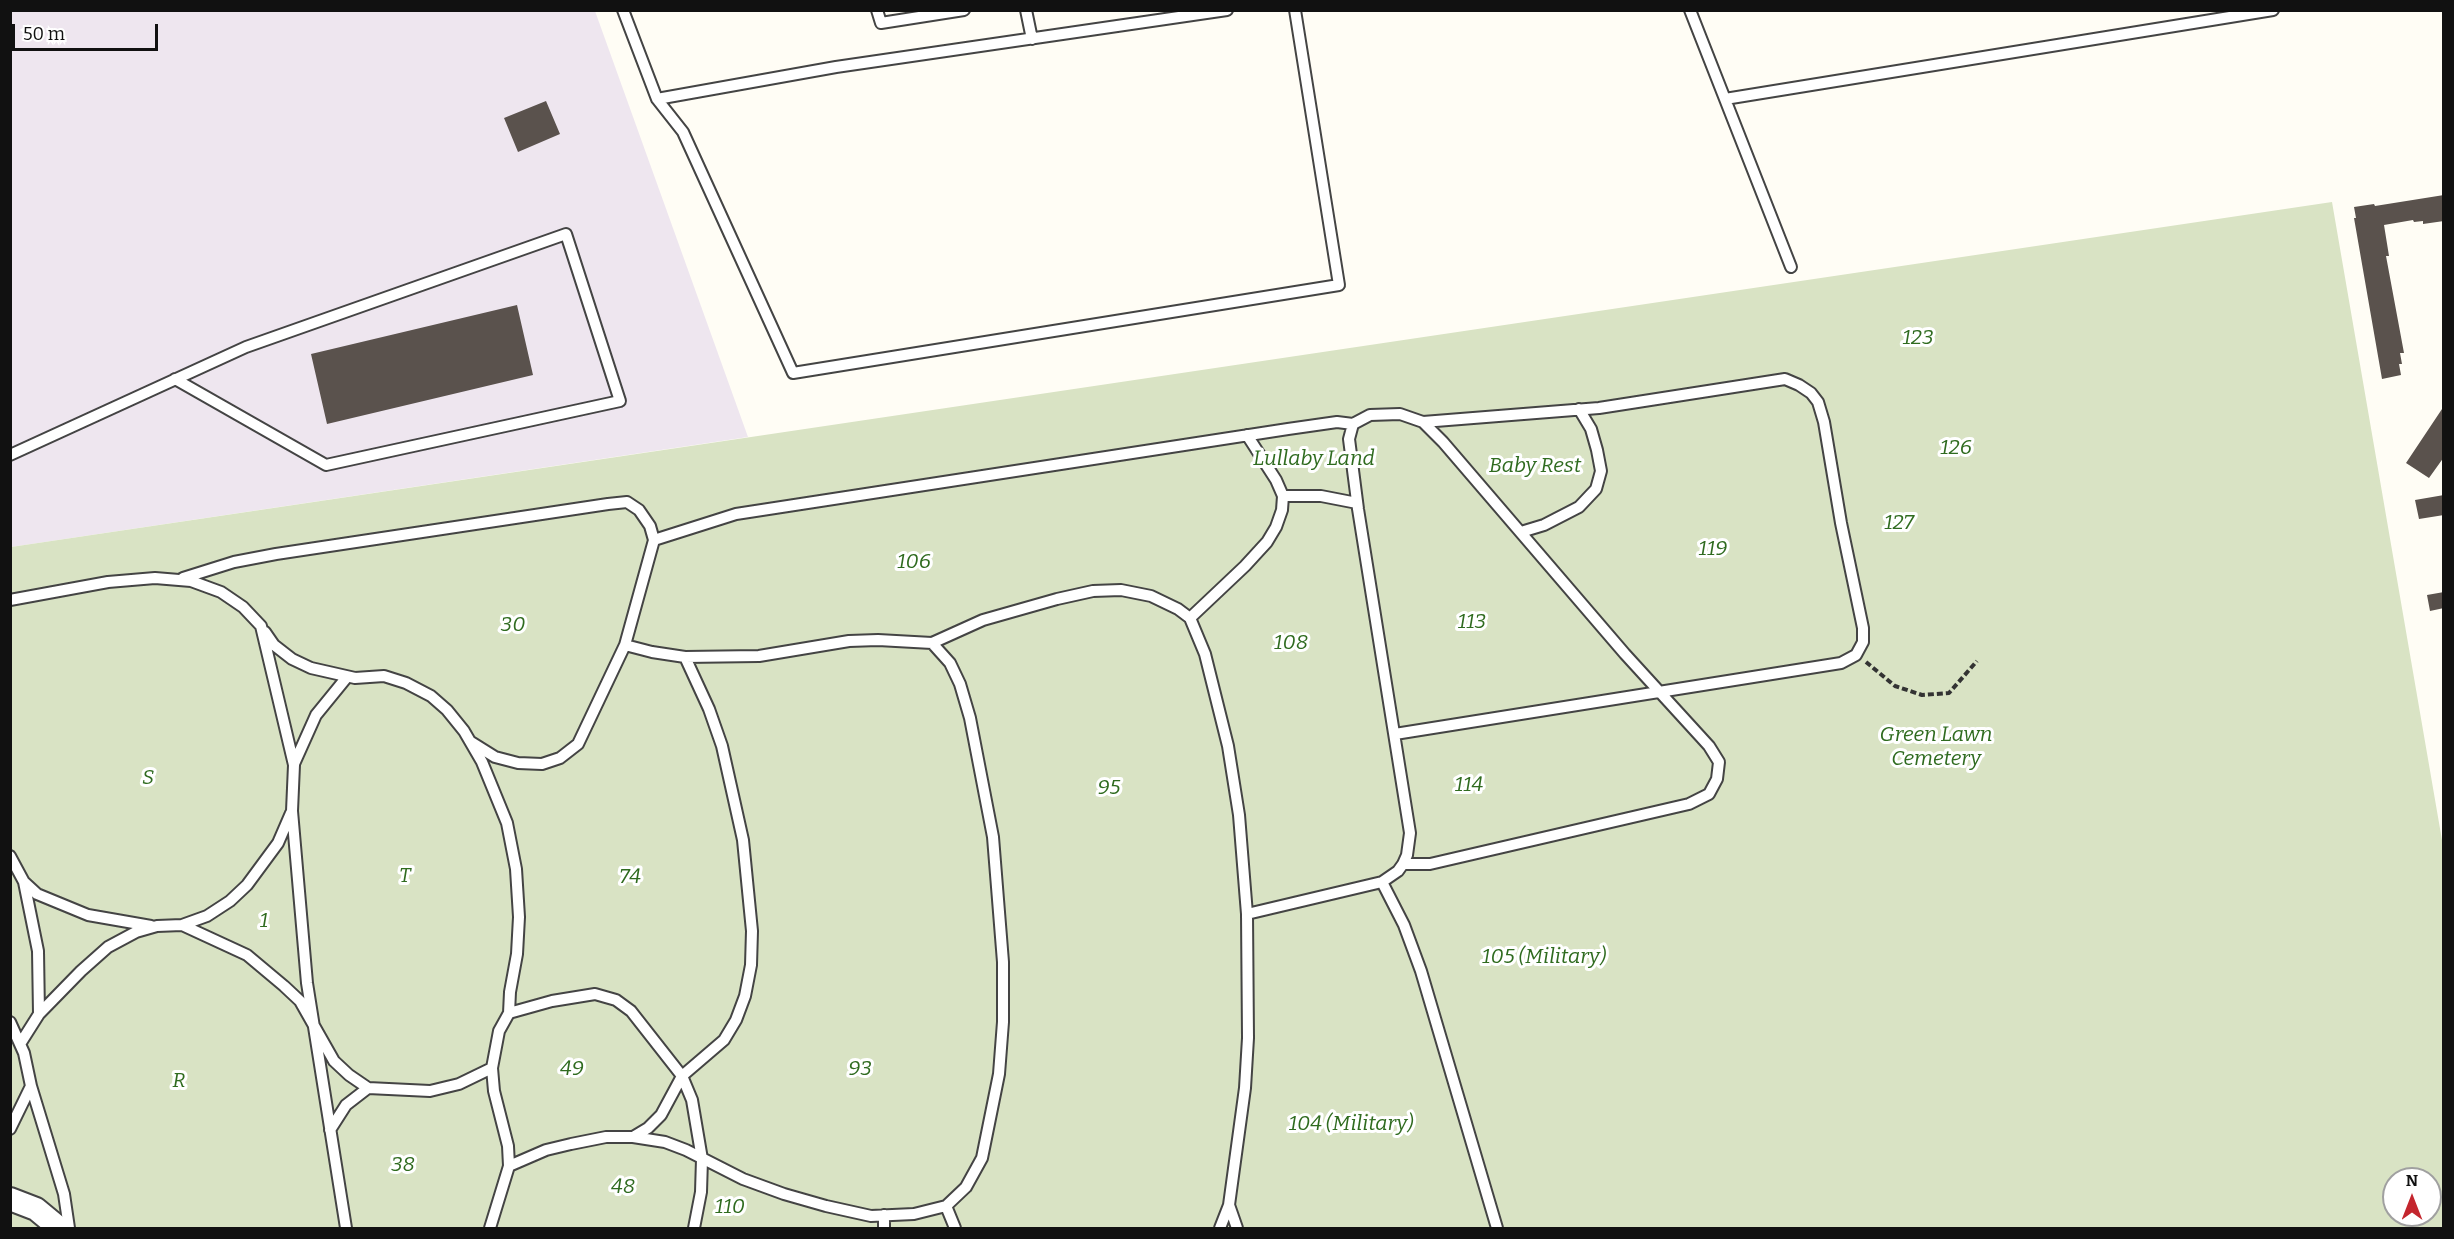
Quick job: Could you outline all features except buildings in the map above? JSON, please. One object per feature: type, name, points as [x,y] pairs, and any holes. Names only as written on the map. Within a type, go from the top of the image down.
[{"type":"street","points":[[10,1199],[36,1209],[59,1228]]},
{"type":"lane","points":[[623,10],[657,99],[683,132],[793,373],[1339,285],[1295,10]]},
{"type":"lane","points":[[877,10],[881,22],[964,10]]},
{"type":"lane","points":[[1026,10],[1032,39]]},
{"type":"lane","points":[[657,99],[836,67],[1227,10]]},
{"type":"lane","points":[[1690,10],[1791,267]]},
{"type":"lane","points":[[1725,99],[2273,10]]},
{"type":"lane","points":[[10,455],[246,347],[566,234],[620,400],[326,465],[175,380]]},
{"type":"lane","points":[[654,540],[736,514],[1247,435],[1337,422],[1353,424],[1370,415],[1400,414],[1423,422],[1579,409],[1785,380],[1799,385],[1818,402],[1824,422],[1841,523],[1863,628],[1863,642],[1856,655],[1841,663],[1395,734]]},
{"type":"lane","points":[[1521,532],[1544,525],[1579,507],[1596,489],[1601,471],[1597,450],[1591,429],[1579,409]]},
{"type":"lane","points":[[1403,864],[1430,864],[1689,804],[1709,794],[1717,778],[1719,762],[1709,746],[1423,422]]},
{"type":"lane","points":[[1247,914],[1382,882],[1398,871],[1407,855],[1410,833],[1349,440],[1353,424]]},
{"type":"lane","points":[[1190,618],[1245,566],[1267,542],[1276,527],[1282,496],[1276,480],[1247,435]]},
{"type":"lane","points":[[1282,496],[1322,496],[1357,503]]},
{"type":"lane","points":[[177,580],[234,562],[276,554],[608,504],[627,502],[639,510],[650,526],[654,540],[625,645],[578,744],[560,758],[542,764],[518,763],[495,756],[471,742]]},
{"type":"lane","points":[[10,600],[108,582],[155,578],[191,581],[221,592],[243,607],[261,626],[274,645],[311,668],[347,677],[384,676],[406,682],[431,696],[447,710],[471,742],[482,762],[507,823],[516,869],[519,936],[509,1013],[499,1031],[492,1068],[494,1091],[508,1146],[510,1166],[490,1228]]},
{"type":"lane","points":[[625,645],[685,657],[759,656],[849,641],[932,643],[983,620],[1094,591],[1121,590],[1151,596],[1178,609],[1190,618],[1205,654],[1228,746],[1239,815],[1247,914],[1248,1038],[1245,1088],[1228,1205],[1220,1228]]},
{"type":"lane","points":[[261,626],[294,765],[292,811],[307,983],[346,1228]]},
{"type":"lane","points":[[510,1166],[546,1150],[571,1144],[606,1137],[633,1137],[665,1142],[742,1179],[784,1194],[871,1216],[914,1214],[946,1206],[966,1187],[982,1158],[999,1074],[1003,1022],[1003,962],[993,837],[970,718],[960,684],[950,663],[932,643]]},
{"type":"lane","points":[[633,1137],[648,1128],[661,1115],[682,1076],[724,1040],[736,1020],[745,996],[750,965],[752,931],[743,840],[722,746],[709,710],[685,657]]},
{"type":"lane","points":[[294,765],[316,715],[347,677]]},
{"type":"lane","points":[[24,882],[37,894],[88,915],[157,926],[182,925],[207,916],[230,901],[247,885],[278,843],[292,811]]},
{"type":"lane","points":[[10,856],[24,882],[38,951],[39,1014]]},
{"type":"lane","points":[[1382,882],[1404,925],[1421,971],[1497,1228]]},
{"type":"lane","points":[[182,925],[248,955],[300,1002],[334,1060],[349,1076],[368,1088],[430,1091],[459,1084],[492,1068]]},
{"type":"lane","points":[[20,1044],[39,1014],[108,947],[136,932],[157,926]]},
{"type":"lane","points":[[509,1013],[595,994],[616,1000],[631,1011],[646,1028],[682,1076],[696,1118],[702,1159],[701,1192],[694,1228]]},
{"type":"lane","points":[[10,1022],[20,1044],[64,1194],[69,1228]]},
{"type":"lane","points":[[10,1129],[31,1086]]},
{"type":"lane","points":[[330,1130],[346,1105],[368,1088]]},
{"type":"lane","points":[[1228,1205],[1237,1228]]},
{"type":"lane","points":[[946,1206],[955,1228]]},
{"type":"lane","points":[[884,1215],[884,1228]]},
{"type":"path","points":[[1856,655],[1895,686],[1922,695],[1949,693],[1977,661]]},
{"type":"shaded area","points":[[10,11],[595,11],[748,437],[11,547]]},
{"type":"green space","name":"Green Lawn Cemetery","points":[[2332,202],[2443,846],[2443,1228],[11,1228],[11,547]]},
{"type":"park label","name":"123","points":[[1918,338]]},
{"type":"park label","name":"126","points":[[1956,448]]},
{"type":"park label","name":"Lullaby Land","points":[[1314,459]]},
{"type":"park label","name":"Baby Rest","points":[[1535,466]]},
{"type":"park label","name":"127","points":[[1899,523]]},
{"type":"park label","name":"119","points":[[1713,549]]},
{"type":"park label","name":"106","points":[[914,562]]},
{"type":"park label","name":"113","points":[[1472,622]]},
{"type":"park label","name":"30","points":[[513,625]]},
{"type":"park label","name":"108","points":[[1291,643]]},
{"type":"park label","name":"S","points":[[148,778]]},
{"type":"park label","name":"114","points":[[1469,785]]},
{"type":"park label","name":"95","points":[[1109,788]]},
{"type":"park label","name":"T","points":[[405,876]]},
{"type":"park label","name":"74","points":[[630,877]]},
{"type":"park label","name":"1","points":[[264,921]]},
{"type":"park label","name":"105 (Military)","points":[[1544,957]]},
{"type":"park label","name":"49","points":[[572,1069]]},
{"type":"park label","name":"93","points":[[860,1069]]},
{"type":"park label","name":"R","points":[[179,1081]]},
{"type":"park label","name":"104 (Military)","points":[[1351,1124]]},
{"type":"park label","name":"38","points":[[403,1165]]},
{"type":"park label","name":"48","points":[[623,1187]]},
{"type":"park label","name":"110","points":[[730,1207]]}]
